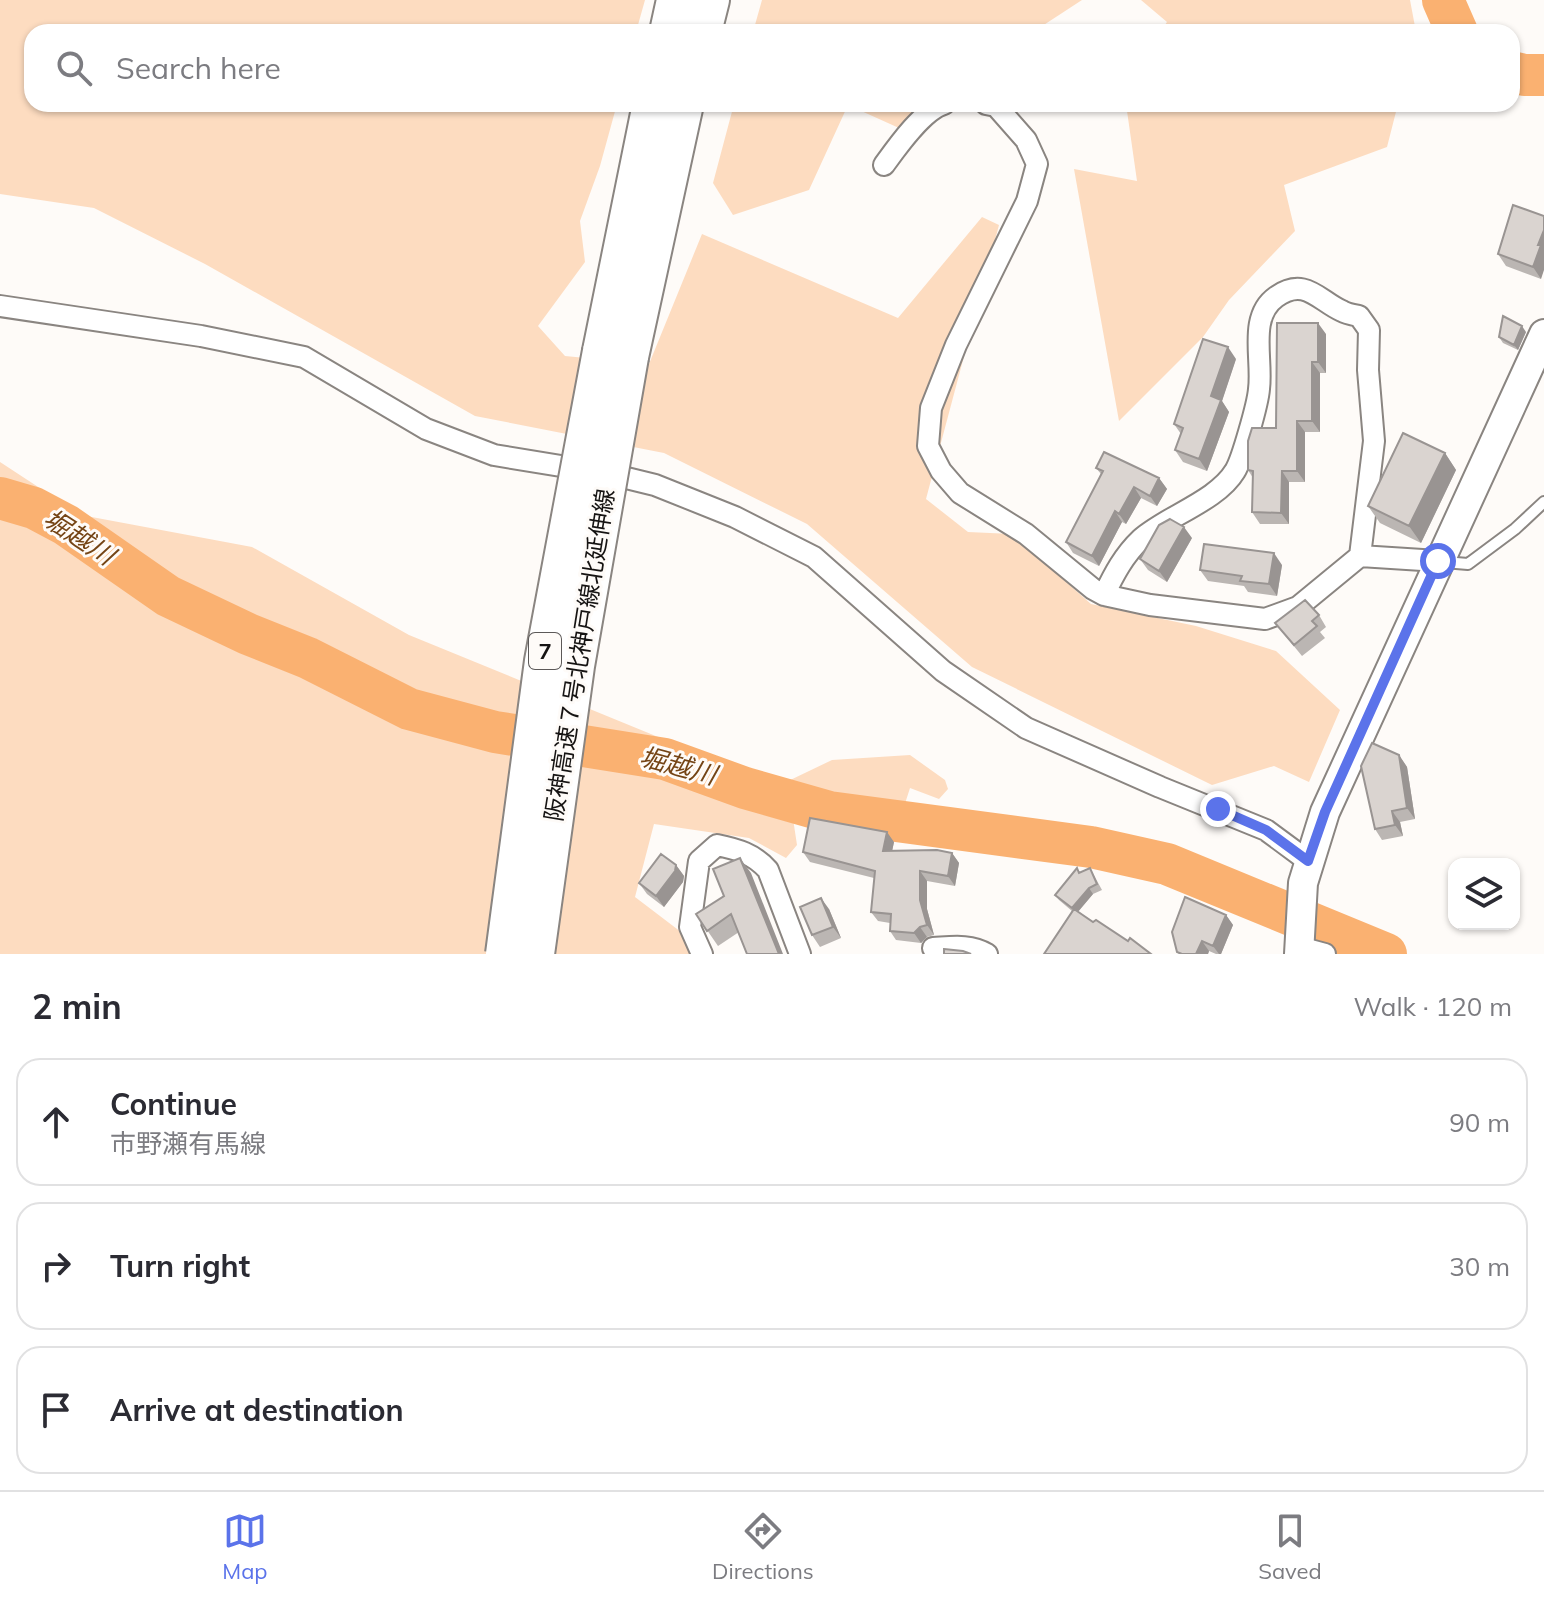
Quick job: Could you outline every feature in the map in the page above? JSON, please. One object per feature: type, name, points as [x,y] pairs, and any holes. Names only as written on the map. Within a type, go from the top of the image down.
[{"type":"highway","points":[[670,24],[675,0]]},
{"type":"highway","points":[[705,24],[711,0]]},
{"type":"highway","name":"7","points":[[615,354],[650,112]]},
{"type":"highway","name":"7","points":[[615,354],[683,112]]},
{"type":"highway","name":"阪神高速７号北神戸線北延伸線","points":[[504,954],[543,661],[615,354]]},
{"type":"highway","name":"阪神高速７号北神戸線北延伸線","points":[[536,954],[615,354]]},
{"type":"main road","points":[[1305,938],[1308,861],[1325,812],[1544,334]]},
{"type":"street","points":[[884,165],[929,112]]},
{"type":"street","points":[[1001,112],[1026,140],[1037,164],[1027,201],[956,345],[931,408],[928,446],[941,471],[960,493],[1026,534],[1093,589],[1104,595],[1150,605],[1265,619],[1298,607],[1360,556],[1438,561]]},
{"type":"street","points":[[1104,595],[1122,559],[1142,538],[1223,485],[1236,470],[1259,390],[1259,327],[1263,308],[1278,295],[1300,288],[1321,296],[1341,311],[1359,316],[1369,330],[1368,370],[1374,441],[1360,556]]},
{"type":"street","points":[[0,306],[201,336],[304,357],[426,429],[494,455],[610,474],[655,485],[735,517],[814,557],[943,671],[1026,728],[1266,830],[1308,861]]},
{"type":"street","points":[[702,954],[690,927],[691,913],[699,861],[717,845],[740,850],[759,860],[768,870],[800,954]]},
{"type":"street","points":[[933,948],[960,946],[977,948],[987,954]]},
{"type":"lane","points":[[1438,561],[1468,564],[1515,529],[1544,502]]},
{"type":"shaded area","points":[[0,0],[645,0],[638,24],[24,24],[24,112],[615,112],[580,221],[585,262],[538,326],[565,356],[649,364],[702,234],[898,318],[982,217],[999,225],[926,499],[968,532],[1012,534],[1091,604],[1196,626],[1276,651],[1340,710],[1309,782],[1274,766],[1212,785],[972,667],[807,524],[664,453],[475,416],[205,264],[94,208],[0,194]]},
{"type":"shaded area","points":[[762,0],[1082,0],[1045,24],[755,24]]},
{"type":"shaded area","points":[[1141,0],[1410,0],[1414,24],[1166,24],[1167,22]]},
{"type":"shaded area","points":[[732,112],[845,112],[809,190],[733,215],[713,183]]},
{"type":"shaded area","points":[[864,112],[912,112],[899,128]]},
{"type":"shaded area","points":[[1127,112],[1396,112],[1387,147],[1284,185],[1295,231],[1229,300],[1203,337],[1119,421],[1074,169],[1137,181]]},
{"type":"shaded area","points":[[0,462],[81,515],[252,547],[409,635],[707,757],[784,783],[832,760],[910,755],[945,780],[948,789],[939,799],[910,788],[902,813],[792,812],[797,845],[786,858],[749,838],[654,824],[635,897],[681,932],[691,954],[0,954]]},
{"type":"building","points":[[1513,205],[1544,216],[1544,230],[1538,245],[1541,245],[1533,267],[1498,254]]},
{"type":"building","points":[[1503,316],[1522,326],[1514,345],[1499,337]]},
{"type":"building","points":[[1277,323],[1318,323],[1318,362],[1312,362],[1312,421],[1297,421],[1297,471],[1282,471],[1281,513],[1252,512],[1253,471],[1248,470],[1248,441],[1252,428],[1276,428]]},
{"type":"building","points":[[1203,339],[1228,347],[1211,396],[1221,400],[1199,459],[1175,450],[1183,428],[1174,424]]},
{"type":"building","points":[[1403,433],[1445,453],[1409,526],[1368,506]]},
{"type":"building","points":[[1104,452],[1159,478],[1150,496],[1134,487],[1119,514],[1115,511],[1092,556],[1066,542],[1103,471],[1096,468]]},
{"type":"building","points":[[1170,519],[1184,527],[1159,571],[1140,559],[1159,525]]},
{"type":"building","points":[[1204,544],[1274,553],[1269,584],[1240,581],[1242,576],[1200,570]]},
{"type":"building","points":[[1305,600],[1319,615],[1312,621],[1317,626],[1294,645],[1275,623]]},
{"type":"building","points":[[1372,743],[1399,755],[1407,808],[1392,811],[1395,825],[1375,829],[1361,766]]},
{"type":"building","points":[[810,818],[887,832],[883,851],[937,850],[952,853],[948,876],[920,871],[920,900],[927,925],[914,933],[890,931],[891,914],[871,912],[875,871],[803,852]]},
{"type":"building","points":[[661,854],[676,865],[675,871],[656,896],[639,883]]},
{"type":"building","points":[[740,858],[779,954],[747,954],[731,914],[707,931],[696,914],[724,896],[713,869]]},
{"type":"building","points":[[1077,868],[1079,873],[1090,868],[1097,884],[1089,888],[1072,908],[1055,895]]},
{"type":"building","points":[[1185,897],[1226,915],[1213,946],[1202,941],[1196,954],[1177,952],[1172,932]]},
{"type":"building","points":[[821,898],[833,927],[812,935],[800,907]]},
{"type":"building","points":[[1074,909],[1128,941],[1130,938],[1151,954],[1044,954]]},
{"type":"building","points":[[944,949],[963,951],[971,954],[944,954]]},
{"type":"waterway","points":[[1443,0],[1454,24]]},
{"type":"waterway","points":[[1520,74],[1544,75]]},
{"type":"waterway","name":"堀越川","points":[[0,498],[34,508],[66,525],[168,596],[308,658],[409,709],[495,732],[665,759],[745,788],[829,812],[1091,847],[1167,864],[1386,954]]},
{"type":"route","points":[[1218,809],[1266,830],[1308,861],[1325,812],[1438,561]]}]
